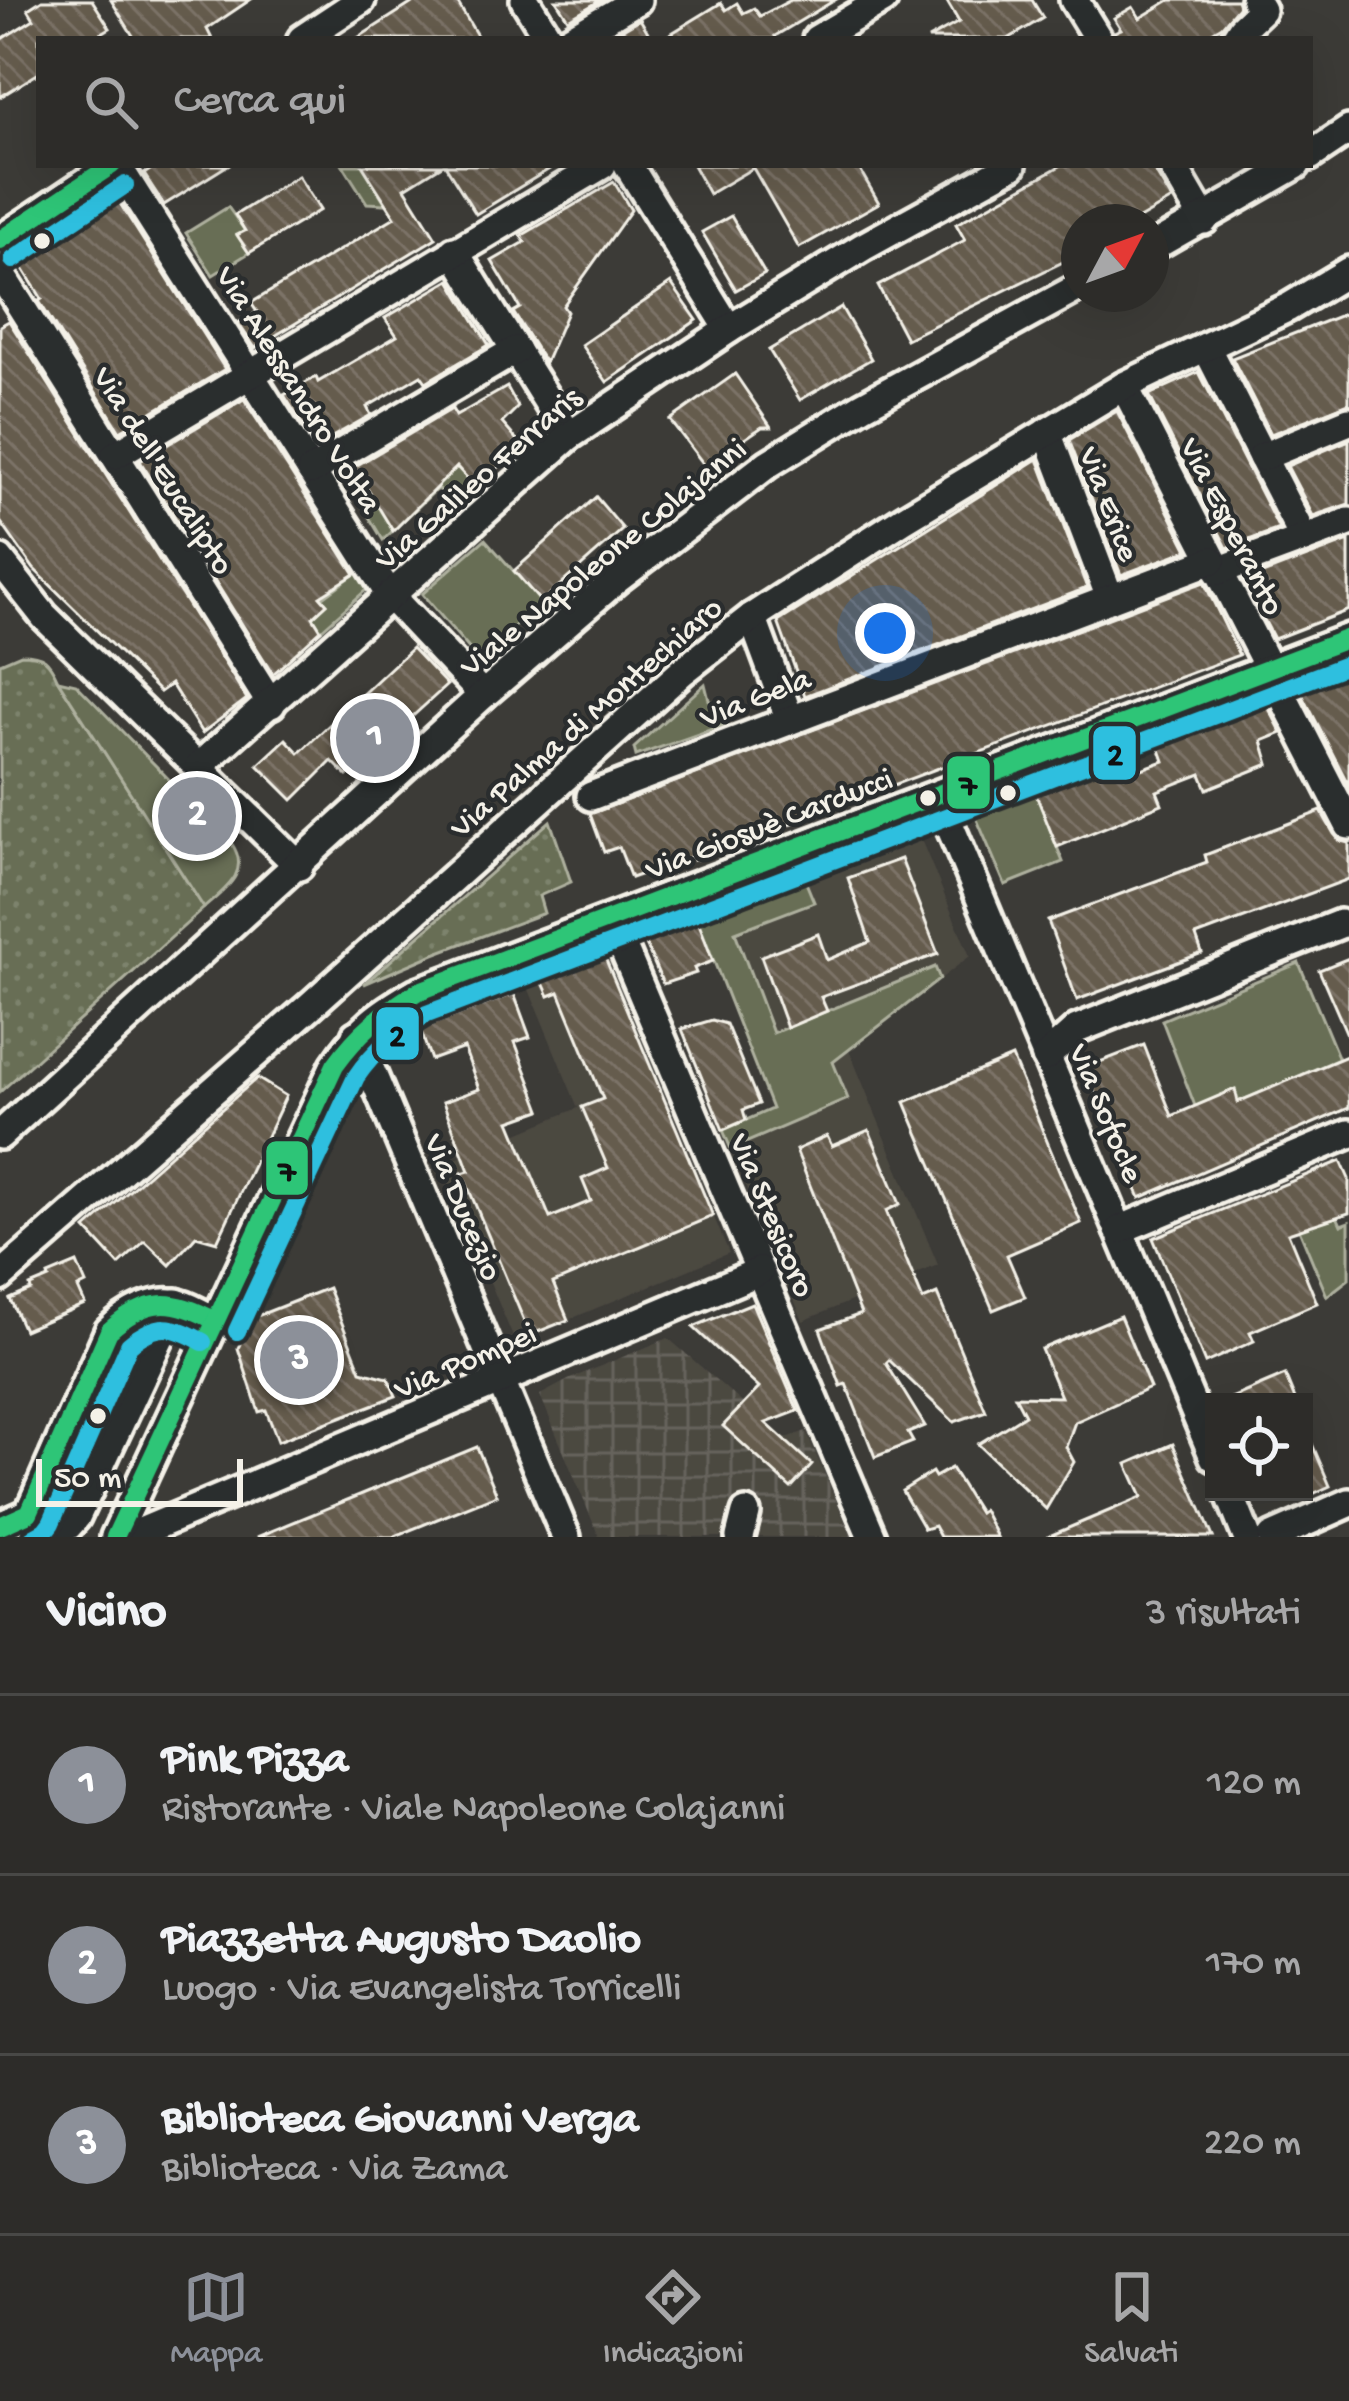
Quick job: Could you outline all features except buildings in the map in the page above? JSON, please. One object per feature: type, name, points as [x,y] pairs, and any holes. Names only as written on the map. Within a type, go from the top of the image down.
[{"type":"street","points":[[307,36],[361,0]]},
{"type":"street","points":[[525,0],[547,36]]},
{"type":"street","points":[[575,36],[637,0]]},
{"type":"street","points":[[822,36],[883,0]]},
{"type":"street","points":[[1074,0],[1096,36]]},
{"type":"street","points":[[1237,36],[1258,5]]},
{"type":"street","points":[[1313,154],[1349,130]]},
{"type":"street","points":[[0,240],[109,168]]},
{"type":"street","name":"Via Alessandro Volta","points":[[116,168],[392,597],[483,695]]},
{"type":"street","points":[[116,455],[597,168]]},
{"type":"street","points":[[630,168],[729,329]]},
{"type":"street","name":"Via Galileo Ferraris","points":[[198,767],[569,436],[729,329],[863,247],[1007,168]]},
{"type":"street","points":[[1174,168],[1204,220]]},
{"type":"street","points":[[1169,238],[1291,168]]},
{"type":"street","points":[[454,251],[569,436]]},
{"type":"street","name":"Via Palma di Montechiaro","points":[[0,1277],[683,671],[752,617],[1124,386],[1289,308],[1349,271]]},
{"type":"street","name":"Via dell'Eucalipto","points":[[0,273],[271,704]]},
{"type":"street","points":[[1289,308],[1349,285]]},
{"type":"street","name":"Viale Napoleone Colajanni","points":[[0,1135],[616,580],[768,464],[862,406],[1061,297]]},
{"type":"street","points":[[1206,347],[1304,539]]},
{"type":"street","points":[[311,471],[516,350]]},
{"type":"street","name":"Via Esperanto","points":[[1124,386],[1349,824]]},
{"type":"street","points":[[1262,457],[1349,421]]},
{"type":"street","name":"Via Erice","points":[[1047,432],[1110,598]]},
{"type":"street","name":"Via Gela","points":[[591,796],[1110,598],[1349,522]]},
{"type":"street","points":[[5,577],[299,866]]},
{"type":"street","points":[[752,617],[790,720]]},
{"type":"street","name":"Via Giosuè Carducci","points":[[356,1035],[417,992],[1349,638]]},
{"type":"street","name":"Via Sofocle","points":[[937,795],[1205,1435]]},
{"type":"street","name":"Via Stesicoro","points":[[611,919],[872,1537]]},
{"type":"street","points":[[1046,1057],[1077,1029],[1340,924]]},
{"type":"street","points":[[115,1537],[319,1097],[356,1035]]},
{"type":"street","name":"Via Ducezio","points":[[356,1035],[566,1537]]},
{"type":"street","points":[[1119,1230],[1349,1134]]},
{"type":"street","name":"Via Pompei","points":[[128,1537],[760,1271]]},
{"type":"street","points":[[163,1304],[215,1321]]},
{"type":"street","points":[[0,1526],[29,1513],[68,1479],[163,1304]]},
{"type":"street","points":[[49,1537],[76,1517],[163,1304]]},
{"type":"street","points":[[1232,1501],[1247,1537]]},
{"type":"street","points":[[1272,1537],[1349,1503]]},
{"type":"shaded area","points":[[917,830],[970,956],[849,1050],[938,1265],[803,1321],[723,1130],[772,1109],[695,913]]},
{"type":"shaded area","points":[[601,948],[729,1253],[515,1342],[441,1165],[578,1108],[525,980]]},
{"type":"shaded area","points":[[668,1338],[784,1439],[806,1431],[852,1537],[599,1537],[540,1395]]},
{"type":"green space","points":[[345,168],[364,168],[386,204],[367,203]]},
{"type":"green space","points":[[228,207],[245,231],[238,236],[249,253],[213,275],[186,233]]},
{"type":"green space","points":[[409,427],[442,481],[457,467],[476,488],[455,508],[438,488],[383,540],[340,469]]},
{"type":"green space","points":[[485,539],[541,602],[484,654],[472,652],[422,594]]},
{"type":"green space","points":[[357,572],[367,589],[321,630],[313,617],[327,604],[322,598]]},
{"type":"green space","points":[[21,654],[40,657],[52,668],[204,908],[0,1092],[0,663]]},
{"type":"green space","points":[[58,680],[76,684],[232,844],[237,872],[204,908]]},
{"type":"green space","points":[[705,684],[709,700],[727,724],[636,756],[634,748]]},
{"type":"green space","points":[[1033,787],[1063,862],[1005,885],[973,810]]},
{"type":"green space","points":[[550,821],[571,882],[539,896],[544,913],[364,984]]},
{"type":"green space","points":[[802,873],[814,902],[735,932],[773,1033],[935,967],[940,979],[833,1062],[848,1099],[731,1149],[723,1130],[772,1109],[695,913]]},
{"type":"green space","points":[[1299,963],[1339,1059],[1238,1102],[1195,1106],[1162,1020]]},
{"type":"green space","points":[[1336,1214],[1341,1225],[1349,1222],[1349,1279],[1327,1296],[1299,1229]]},
{"type":"transit line","name":"7","points":[[0,240],[108,168]]},
{"type":"transit line","name":"2","points":[[13,260],[125,185]]},
{"type":"transit line","name":"7","points":[[115,1537],[335,1065],[393,1007],[417,992],[1349,638]]},
{"type":"transit line","name":"2","points":[[237,1331],[356,1077],[388,1041],[427,1014],[1349,664]]},
{"type":"transit line","name":"7","points":[[0,1526],[29,1513],[109,1331],[136,1312],[160,1304],[186,1308],[215,1321]]},
{"type":"transit line","name":"2","points":[[34,1537],[51,1523],[129,1345],[148,1332],[165,1328],[203,1342]]},
{"type":"place","name":"Pink Pizza","points":[[375,738]]},
{"type":"place","name":"Piazzetta Augusto Daolio","points":[[197,816]]},
{"type":"place","name":"Biblioteca Giovanni Verga","points":[[299,1360]]}]
